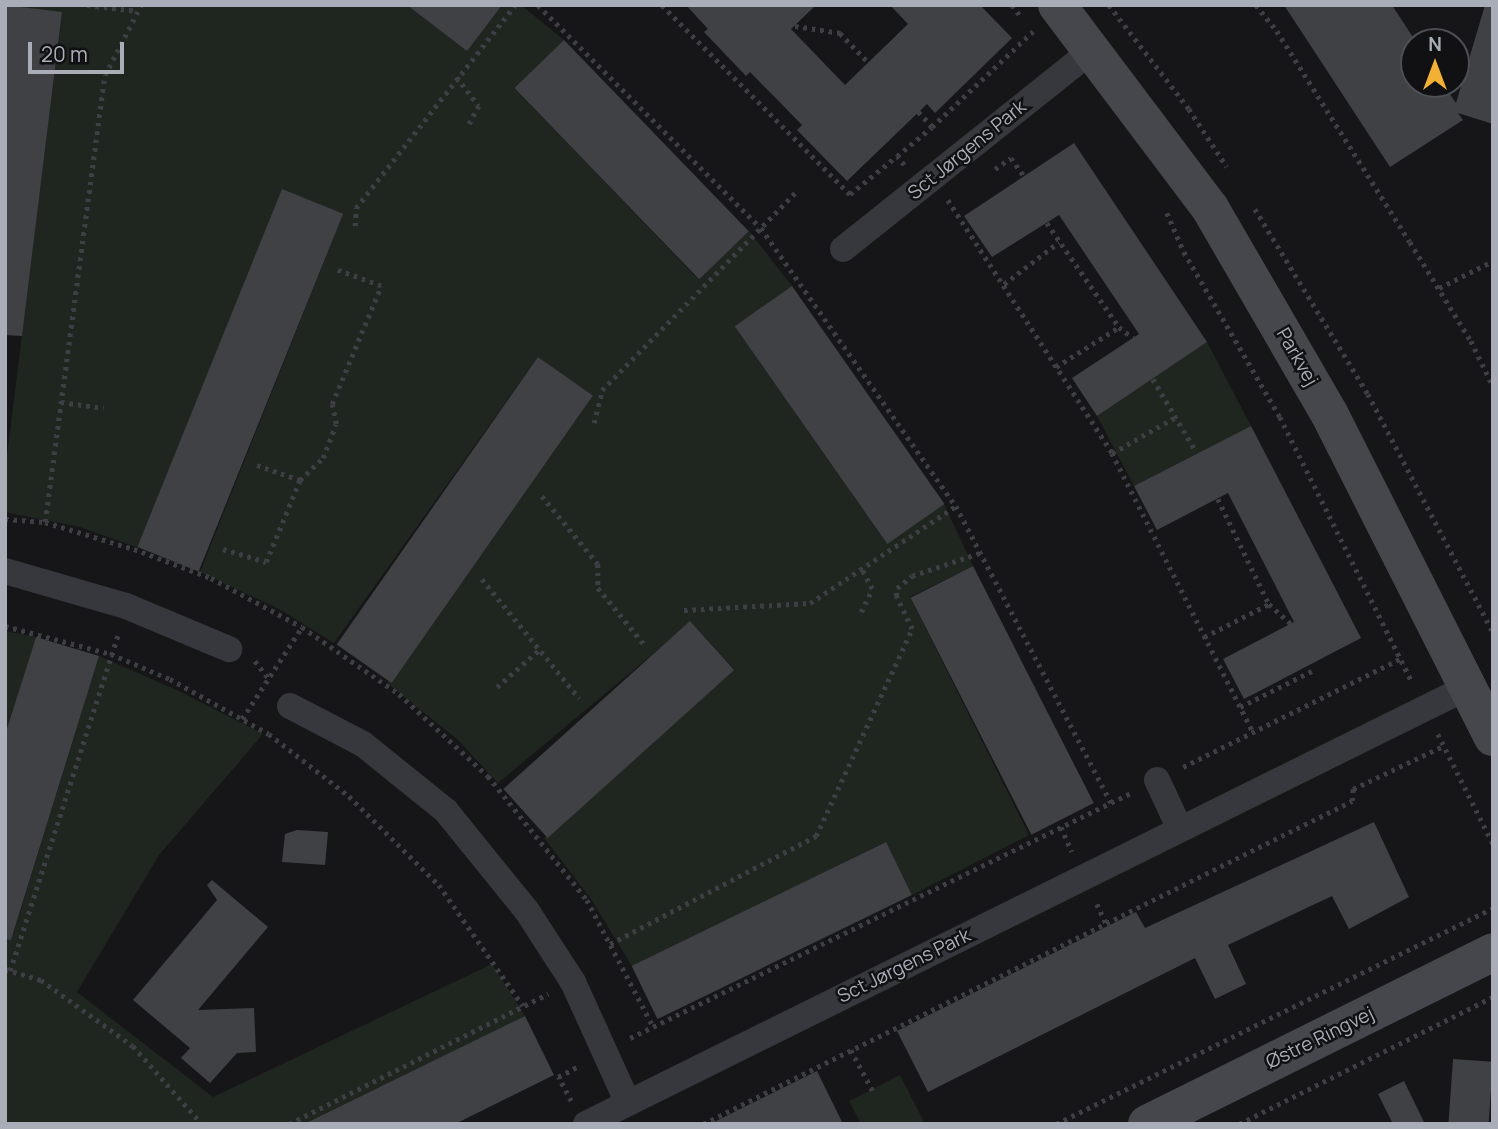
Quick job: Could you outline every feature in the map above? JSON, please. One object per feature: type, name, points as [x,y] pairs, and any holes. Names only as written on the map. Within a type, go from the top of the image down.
[{"type":"street","name":"Parkvej","points":[[1045,18],[1078,61],[1210,208],[1329,414],[1493,737]]},
{"type":"street","name":"Sct Jørgens Park","points":[[843,249],[1078,61]]},
{"type":"street","points":[[5,571],[126,606],[229,649]]},
{"type":"street","name":"Sct Jørgens Park","points":[[582,1118],[628,1102],[1466,688]]},
{"type":"street","points":[[290,706],[363,744],[446,811],[527,911],[573,982],[628,1102]]},
{"type":"street","points":[[1157,780],[1180,829]]},
{"type":"street","name":"Østre Ringvej","points":[[1147,1124],[1493,952]]},
{"type":"path","points":[[88,5],[138,11]]},
{"type":"path","points":[[45,522],[105,75],[141,5]]},
{"type":"path","points":[[355,226],[356,208],[515,5]]},
{"type":"path","points":[[662,5],[850,194],[897,156]]},
{"type":"path","points":[[1012,5],[1045,18],[1078,61]]},
{"type":"path","points":[[1256,5],[1277,31],[1439,288],[1493,386]]},
{"type":"path","points":[[540,6],[761,228],[956,506],[1111,803]]},
{"type":"path","points":[[932,127],[1045,18]]},
{"type":"path","points":[[795,26],[839,33],[868,62]]},
{"type":"path","points":[[457,77],[479,106],[469,125]]},
{"type":"path","points":[[989,172],[1011,158],[1024,176]]},
{"type":"path","points":[[594,423],[603,390],[797,191]]},
{"type":"path","points":[[940,206],[958,193]]},
{"type":"path","points":[[947,200],[1112,453],[1253,732]]},
{"type":"path","points":[[1163,204],[1184,253],[1280,417],[1493,844]]},
{"type":"path","points":[[1047,223],[1119,327],[1133,338]]},
{"type":"path","points":[[1004,284],[1059,242]]},
{"type":"path","points":[[1439,288],[1493,261]]},
{"type":"path","points":[[223,549],[266,562],[300,480],[323,458],[336,424],[332,404],[381,286],[337,270]]},
{"type":"path","points":[[1056,367],[1119,327]]},
{"type":"path","points":[[1153,379],[1194,449]]},
{"type":"path","points":[[61,402],[104,408]]},
{"type":"path","points":[[1112,453],[1176,417]]},
{"type":"path","points":[[257,465],[300,480]]},
{"type":"path","points":[[542,496],[598,564],[598,588],[644,644]]},
{"type":"path","points":[[1218,499],[1269,604],[1291,624]]},
{"type":"path","points":[[684,611],[810,604],[956,506]]},
{"type":"path","points":[[610,944],[816,835],[912,629],[897,597],[897,588],[912,576],[980,553]]},
{"type":"path","points":[[861,612],[872,589],[862,569]]},
{"type":"path","points":[[482,579],[579,698]]},
{"type":"path","points":[[1204,637],[1269,604]]},
{"type":"path","points":[[126,606],[8,970],[41,980],[133,1046],[202,1124]]},
{"type":"path","points":[[5,626],[111,654],[170,679],[269,734],[349,796],[439,885],[523,1006]]},
{"type":"path","points":[[242,719],[302,627]]},
{"type":"path","points":[[229,649],[244,647],[290,706]]},
{"type":"path","points":[[497,687],[539,650]]},
{"type":"path","points":[[582,1118],[558,1077],[604,1051],[1400,659]]},
{"type":"path","points":[[1240,707],[1314,670]]},
{"type":"path","points":[[703,1124],[1352,801],[1353,789],[1443,746]]},
{"type":"path","points":[[1056,1124],[1490,908],[1493,902]]},
{"type":"path","points":[[289,1124],[573,982]]},
{"type":"path","points":[[1239,1124],[1493,997]]},
{"type":"path","points":[[851,1050],[874,1093]]},
{"type":"shaded area","points":[[6,5],[407,5],[467,50],[502,5],[521,5],[564,40],[514,88],[698,279],[749,231],[792,286],[735,326],[886,543],[944,504],[973,566],[910,597],[1029,835],[912,895],[885,842],[633,968],[591,899],[544,838],[734,669],[691,622],[498,783],[457,739],[387,683],[592,395],[538,357],[334,643],[279,609],[200,572],[343,214],[282,190],[139,548],[80,527],[5,512],[5,472],[62,13]]},
{"type":"shaded area","points":[[1207,342],[1251,426],[1134,486],[1097,416]]},
{"type":"shaded area","points":[[5,631],[36,637],[5,735]]},
{"type":"shaded area","points":[[99,656],[179,691],[263,734],[159,855],[77,992],[213,1097],[492,964],[525,1016],[304,1124],[5,1124],[5,933],[13,935]]},
{"type":"shaded area","points":[[900,1075],[925,1124],[861,1124],[849,1101]]},
{"type":"building","points":[[5,5],[62,12],[22,336],[5,335]]},
{"type":"building","points":[[407,5],[502,5],[467,51]]},
{"type":"building","points":[[686,5],[816,5],[791,29],[845,85],[908,24],[890,5],[980,5],[1012,38],[935,113],[927,104],[847,181],[797,130],[802,125],[750,72],[746,76],[704,32],[708,29]]},
{"type":"building","points":[[1284,5],[1392,5],[1407,28],[1400,28],[1400,98],[1453,98],[1456,103],[1457,98],[1470,98],[1470,56],[1485,5],[1493,5],[1493,124],[1458,113],[1463,120],[1390,167]]},
{"type":"building","points":[[564,40],[749,231],[699,279],[514,88]]},
{"type":"building","points":[[1074,143],[1207,342],[1097,416],[1072,378],[1139,334],[1059,215],[992,257],[964,216]]},
{"type":"building","points":[[282,189],[343,214],[199,572],[137,547]]},
{"type":"building","points":[[792,286],[945,504],[887,544],[735,326]]},
{"type":"building","points":[[538,357],[593,395],[392,683],[337,645]]},
{"type":"building","points":[[1251,426],[1361,638],[1244,699],[1223,659],[1294,622],[1228,493],[1157,530],[1134,486]]},
{"type":"building","points":[[973,566],[1094,803],[1031,835],[911,598]]},
{"type":"building","points":[[690,621],[734,670],[548,838],[503,789]]},
{"type":"building","points":[[36,637],[99,656],[11,940],[5,939],[5,735]]},
{"type":"building","points":[[1374,822],[1409,897],[1349,929],[1332,896],[1228,945],[1246,984],[1215,999],[1195,958],[928,1092],[897,1031],[1136,912],[1145,928]]},
{"type":"building","points":[[297,830],[328,832],[325,865],[282,862],[285,834]]},
{"type":"building","points":[[886,842],[912,895],[658,1019],[632,966]]},
{"type":"building","points":[[212,880],[268,927],[198,1010],[254,1008],[256,1052],[237,1053],[210,1083],[181,1058],[190,1048],[133,1000],[217,900],[207,885]]},
{"type":"building","points":[[525,1016],[554,1075],[455,1124],[304,1124]]},
{"type":"building","points":[[1453,1059],[1493,1062],[1489,1124],[1448,1124]]},
{"type":"building","points":[[817,1071],[843,1124],[710,1124]]},
{"type":"building","points":[[1404,1081],[1425,1124],[1393,1124],[1378,1094]]}]
